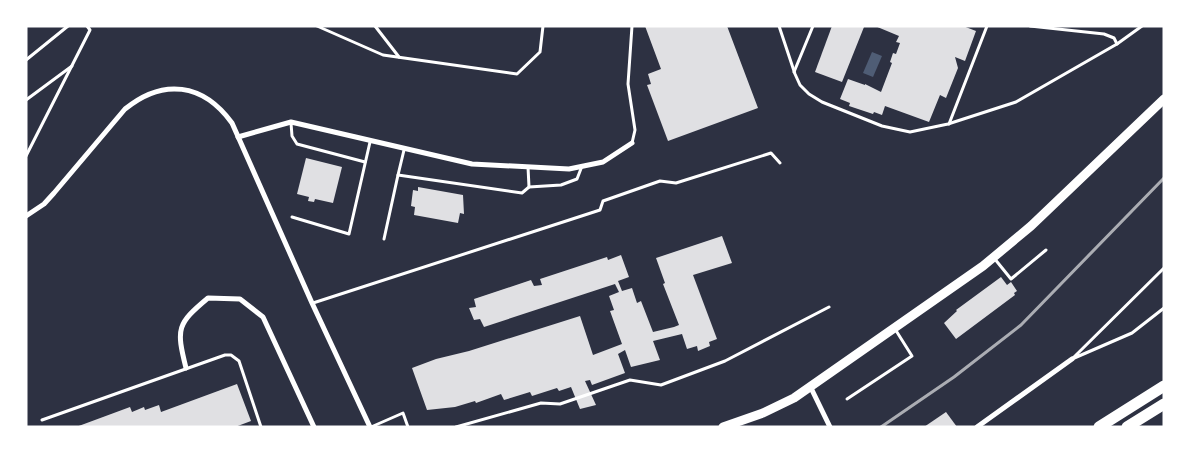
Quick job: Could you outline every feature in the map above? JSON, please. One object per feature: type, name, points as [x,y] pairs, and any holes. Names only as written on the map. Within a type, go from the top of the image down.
[{"type":"highway","points":[[1098,427],[1164,386]]},
{"type":"highway","points":[[1127,427],[1164,404]]},
{"type":"main road","points":[[723,427],[779,406],[811,388],[994,258],[1070,189],[1164,99]]},
{"type":"street","points":[[26,216],[44,204],[125,109],[138,99],[151,92],[181,89],[196,92],[210,100],[222,109],[232,122],[312,303],[371,427]]},
{"type":"street","points":[[238,137],[291,122],[404,150],[472,164],[569,169],[603,162],[632,143]]},
{"type":"street","points":[[186,368],[180,346],[180,332],[185,317],[208,298],[240,299],[263,317],[314,427]]},
{"type":"street","points":[[977,427],[1072,359]]},
{"type":"street","points":[[811,388],[830,427]]},
{"type":"lane","points":[[26,60],[68,26]]},
{"type":"lane","points":[[26,156],[90,30],[87,26]]},
{"type":"lane","points":[[317,26],[383,55],[516,74],[540,52],[543,26]]},
{"type":"lane","points":[[375,26],[399,57]]},
{"type":"lane","points":[[632,26],[628,84],[635,130],[632,143]]},
{"type":"lane","points":[[779,26],[800,85],[822,102],[882,126],[910,132],[948,124],[1016,102],[1117,44],[1142,26]]},
{"type":"lane","points":[[794,72],[813,26]]},
{"type":"lane","points":[[948,124],[988,26]]},
{"type":"lane","points":[[1030,26],[1104,34],[1114,38],[1117,44]]},
{"type":"lane","points":[[26,100],[73,65]]},
{"type":"lane","points":[[291,122],[292,136],[297,144],[366,162]]},
{"type":"lane","points":[[292,217],[349,234],[370,142]]},
{"type":"lane","points":[[384,239],[404,150]]},
{"type":"lane","points":[[312,303],[600,210],[603,200],[660,181],[676,183],[771,153],[780,163]]},
{"type":"lane","points":[[398,175],[522,193],[529,187],[561,185],[577,179],[582,166]]},
{"type":"lane","points":[[528,167],[529,187]]},
{"type":"lane","points":[[994,258],[1011,279],[1046,250]]},
{"type":"lane","points":[[1072,359],[1164,268]]},
{"type":"lane","points":[[456,427],[541,403],[560,404],[630,380],[661,385],[724,360],[829,306]]},
{"type":"lane","points":[[1072,359],[1132,333],[1164,308]]},
{"type":"lane","points":[[847,399],[912,356],[894,329]]},
{"type":"lane","points":[[42,420],[225,355],[236,358],[261,427]]},
{"type":"lane","points":[[371,427],[403,413],[408,427]]},
{"type":"water","points":[[872,52],[882,56],[873,77],[863,73]]},
{"type":"building","points":[[645,26],[727,26],[758,108],[668,141],[647,85],[651,84],[648,74],[661,69]]},
{"type":"building","points":[[832,26],[864,27],[842,82],[815,72]]},
{"type":"building","points":[[875,26],[963,26],[976,31],[965,61],[955,57],[958,68],[946,98],[940,95],[929,122],[885,106],[882,115],[874,112],[873,114],[849,106],[850,103],[840,99],[848,79],[865,84],[881,92],[892,63],[890,62],[893,53],[896,54],[900,43],[896,42],[899,36]]},
{"type":"building","points":[[306,158],[342,167],[333,203],[315,199],[314,202],[308,201],[309,197],[297,194]]},
{"type":"building","points":[[418,187],[463,195],[464,214],[460,213],[458,223],[414,215],[415,207],[411,206],[413,190],[418,191]]},
{"type":"building","points":[[722,236],[732,263],[693,275],[717,339],[709,342],[710,346],[698,351],[697,346],[687,349],[682,334],[653,341],[660,360],[631,367],[625,350],[618,354],[625,373],[592,385],[590,380],[585,381],[596,405],[580,409],[571,387],[559,391],[557,388],[532,396],[530,392],[504,400],[501,394],[476,403],[475,401],[455,407],[427,410],[412,368],[436,359],[469,351],[580,316],[593,355],[622,344],[610,311],[614,310],[609,296],[619,292],[615,284],[484,327],[480,319],[474,320],[469,308],[476,307],[474,299],[531,280],[534,286],[542,285],[540,279],[607,257],[608,260],[621,255],[629,277],[618,281],[622,291],[632,288],[637,303],[641,301],[653,332],[674,327],[679,325],[663,284],[665,283],[656,258]]},
{"type":"building","points":[[1001,277],[1007,285],[1011,282],[1017,291],[1014,293],[1015,295],[956,339],[944,323],[956,310]]},
{"type":"building","points":[[237,384],[251,421],[235,427],[76,427],[130,407],[132,412],[144,407],[145,410],[159,405],[161,412]]},
{"type":"building","points":[[946,412],[957,427],[924,427]]},
{"type":"railway","points":[[881,427],[954,377],[1021,325],[1164,178]]}]
